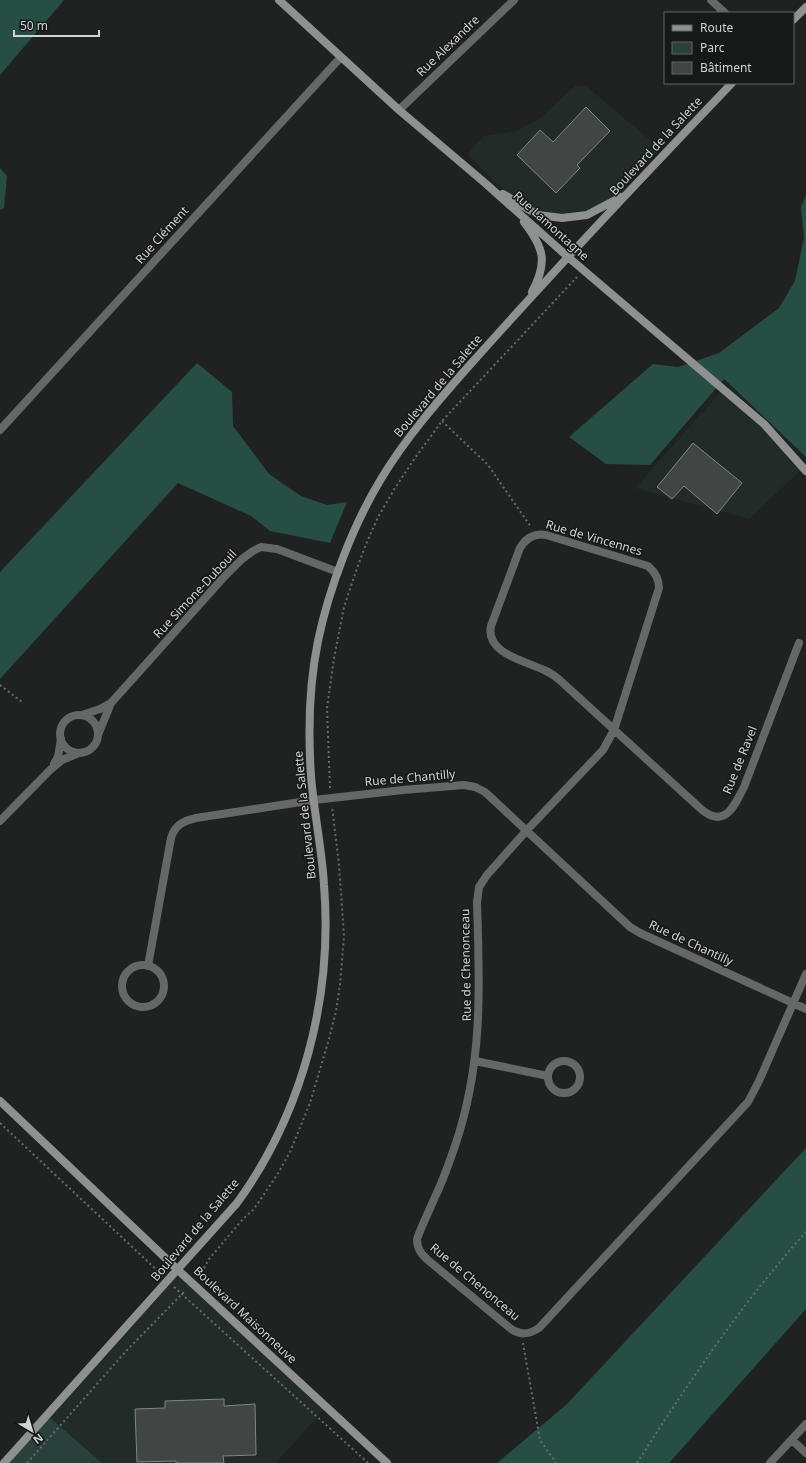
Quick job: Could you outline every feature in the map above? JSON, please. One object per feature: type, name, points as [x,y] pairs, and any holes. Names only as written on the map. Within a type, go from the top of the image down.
[{"type":"street","name":"Rue Lamontagne","points":[[279,0],[399,110],[485,183],[583,270],[764,424],[806,471]]},
{"type":"street","name":"Rue Alexandre","points":[[399,110],[514,0]]},
{"type":"street","points":[[711,0],[724,12]]},
{"type":"street","points":[[794,19],[806,7]]},
{"type":"street","name":"Rue Clément","points":[[0,430],[341,57]]},
{"type":"street","name":"Boulevard de la Salette","points":[[4,1463],[233,1208],[257,1173],[284,1123],[306,1059],[318,1011],[326,940],[324,881],[311,776],[310,740],[312,676],[318,639],[338,572],[363,514],[381,478],[425,416],[625,195],[731,84]]},
{"type":"street","points":[[485,183],[538,215],[562,218],[587,215],[625,195]]},
{"type":"street","points":[[513,208],[536,238],[541,249],[542,261],[539,279],[526,303]]},
{"type":"street","name":"Rue de Vincennes","points":[[527,830],[603,750],[614,730],[659,588],[659,581],[652,570],[641,563],[546,534],[533,535],[527,538],[520,548],[489,632],[491,639],[501,651],[556,676],[614,730]]},
{"type":"street","name":"Rue Simone-Dubouil","points":[[0,821],[50,770],[62,760],[89,750],[93,747],[111,704],[223,578],[253,550],[262,547],[277,549],[338,572]]},
{"type":"street","name":"Rue de Ravel","points":[[614,730],[708,815],[714,818],[724,816],[736,803],[744,787],[799,643]]},
{"type":"street","name":"Rue Simone-Dubouil","points":[[50,770],[58,757],[61,729],[64,724],[72,717],[100,710],[111,704]]},
{"type":"street","points":[[82,715],[87,716],[95,723],[98,735]]},
{"type":"street","points":[[61,739],[67,748],[72,751],[81,752]]},
{"type":"street","name":"Rue de Chantilly","points":[[148,966],[172,832],[178,825],[187,820],[196,818],[314,800],[464,785],[475,787],[485,792],[630,927],[806,1009]]},
{"type":"street","name":"Rue de Chenonceau","points":[[527,830],[487,875],[479,887],[477,902],[480,1002],[475,1062],[466,1107],[455,1145],[417,1239],[417,1246],[420,1252],[429,1261],[518,1333],[529,1334],[544,1324],[748,1102],[756,1088],[806,974]]},
{"type":"street","points":[[141,966],[148,966],[159,972],[162,978],[164,990],[158,1001],[153,1005],[140,1007],[128,1001],[124,996],[122,983],[129,971],[141,966]]},
{"type":"street","points":[[564,1061],[574,1065],[579,1074],[580,1080],[575,1089],[565,1094],[552,1088],[549,1084],[548,1076],[553,1065],[564,1061]]},
{"type":"street","points":[[475,1062],[548,1076]]},
{"type":"street","name":"Boulevard Maisonneuve","points":[[0,1101],[178,1270],[387,1463]]},
{"type":"street","points":[[770,1463],[806,1424]]},
{"type":"street","points":[[792,1440],[806,1453]]},
{"type":"path","points":[[329,781],[327,708],[329,686],[338,634],[353,580],[364,549],[378,517],[403,476],[442,421],[583,270]]},
{"type":"path","points":[[442,421],[488,465],[532,528]]},
{"type":"path","points":[[0,685],[22,702]]},
{"type":"path","points":[[0,1123],[160,1274]]},
{"type":"path","points":[[637,1463],[679,1397],[779,1262],[806,1232]]},
{"type":"path","points":[[177,1290],[368,1463]]},
{"type":"path","points":[[28,1463],[128,1350],[187,1290]]},
{"type":"path","points":[[523,1342],[540,1440],[556,1463]]},
{"type":"shaded area","points":[[576,85],[587,87],[660,148],[620,192],[587,212],[563,216],[540,214],[498,185],[467,154],[484,136],[517,131],[539,119]]},
{"type":"shaded area","points":[[723,389],[803,468],[749,519],[635,488]]},
{"type":"shaded area","points":[[178,1270],[326,1407],[276,1463],[102,1463],[47,1415]]},
{"type":"green space","points":[[0,0],[64,0],[0,75]]},
{"type":"green space","points":[[0,168],[7,176],[4,208],[0,210]]},
{"type":"green space","points":[[806,195],[806,457],[724,379],[650,465],[606,464],[569,437],[653,364],[678,367],[719,353],[779,308],[795,281],[804,238],[801,207]]},
{"type":"green space","points":[[197,363],[232,392],[233,426],[269,474],[301,496],[327,505],[347,502],[330,543],[270,531],[251,516],[178,483],[0,679],[0,572]]},
{"type":"green space","points":[[806,1148],[806,1309],[669,1463],[497,1463],[566,1405]]},
{"type":"green space","points":[[47,1415],[102,1463],[4,1463]]},
{"type":"building","points":[[586,107],[610,131],[577,165],[580,168],[556,193],[517,155],[540,130],[553,142]]},
{"type":"building","points":[[693,443],[742,483],[717,514],[684,486],[672,499],[657,487]]},
{"type":"building","points":[[224,1399],[224,1406],[255,1404],[256,1455],[223,1456],[224,1463],[176,1463],[176,1461],[137,1462],[135,1409],[165,1408],[165,1401]]}]
